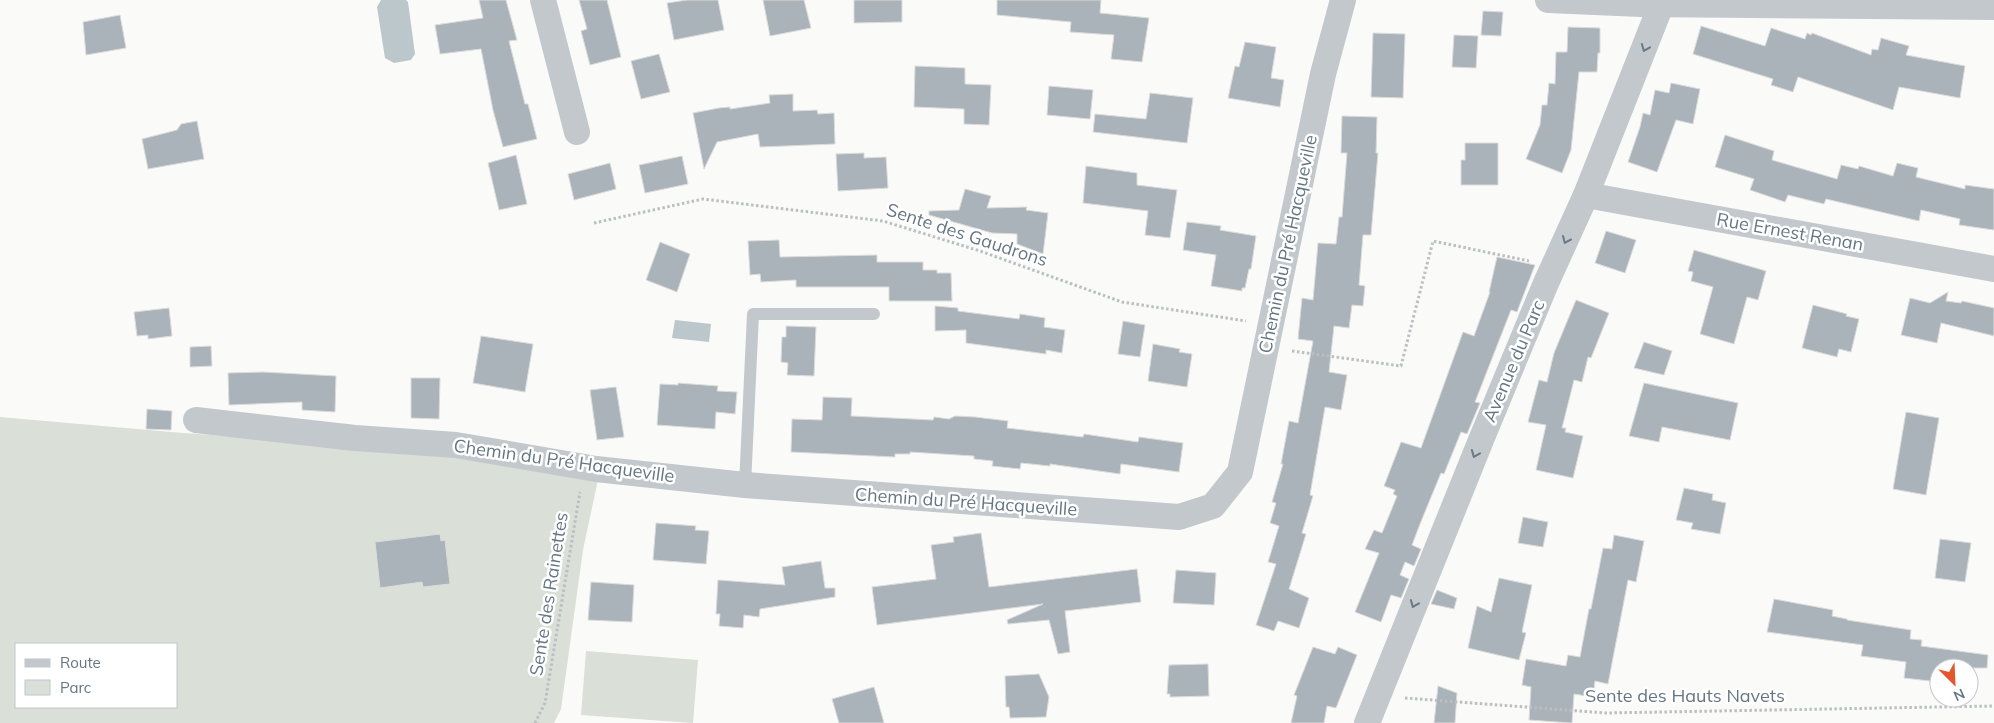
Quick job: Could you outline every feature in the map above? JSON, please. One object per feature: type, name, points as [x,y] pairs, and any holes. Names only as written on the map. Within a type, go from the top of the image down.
[{"type":"street","points":[[543,0],[577,132]]},
{"type":"street","name":"Chemin du Pré Hacqueville","points":[[196,420],[355,438],[456,445],[584,467],[745,485],[1179,517],[1213,506],[1240,472],[1323,74],[1343,0]]},
{"type":"street","points":[[1548,0],[1641,4],[1663,1],[1994,7]]},
{"type":"street","name":"Avenue du Parc","points":[[1367,723],[1481,440],[1586,195],[1663,1]]},
{"type":"street","name":"Rue Ernest Renan","points":[[1586,195],[1994,269]]},
{"type":"lane","points":[[745,485],[753,314],[874,314]]},
{"type":"path","name":"Sente des Gaudrons","points":[[594,223],[703,199],[884,221],[980,251],[1122,302],[1401,366],[1433,241],[1554,266]]},
{"type":"path","name":"Sente des Rainettes","points":[[535,723],[545,703],[584,467]]},
{"type":"path","name":"Sente des Hauts Navets","points":[[1377,696],[1606,713],[1994,706]]},
{"type":"green space","points":[[0,417],[452,453],[599,475],[583,550],[561,709],[554,723],[0,723]]},
{"type":"green space","points":[[586,651],[698,660],[693,723],[581,715]]},
{"type":"shaded area","points":[[381,0],[406,0],[408,2],[415,54],[411,60],[394,63],[385,58],[377,7]]},
{"type":"shaded area","points":[[675,320],[711,324],[709,342],[672,338]]},
{"type":"building","points":[[479,0],[506,0],[517,40],[509,41],[525,104],[528,104],[537,139],[503,147],[493,110],[481,49],[440,54],[435,25],[483,18]]},
{"type":"building","points":[[579,0],[607,0],[621,57],[590,65],[581,31],[587,29]]},
{"type":"building","points":[[687,0],[718,0],[724,30],[674,40],[667,3]]},
{"type":"building","points":[[763,0],[804,0],[811,28],[770,36]]},
{"type":"building","points":[[854,0],[902,0],[902,22],[854,23]]},
{"type":"building","points":[[997,0],[1101,0],[1100,13],[1149,18],[1142,62],[1111,59],[1114,35],[1070,32],[1071,22],[997,15]]},
{"type":"building","points":[[1483,11],[1503,12],[1501,36],[1481,35]]},
{"type":"building","points":[[120,15],[126,48],[86,55],[83,22]]},
{"type":"building","points":[[1701,26],[1765,46],[1771,28],[1805,39],[1807,33],[1811,35],[1812,33],[1871,55],[1872,49],[1878,50],[1881,38],[1909,46],[1906,55],[1965,66],[1960,98],[1899,87],[1893,110],[1798,77],[1793,92],[1771,85],[1773,79],[1693,54]]},
{"type":"building","points":[[1568,27],[1600,28],[1600,53],[1598,53],[1597,72],[1579,72],[1571,150],[1562,173],[1526,159],[1540,125],[1542,105],[1547,105],[1549,83],[1555,84],[1556,52],[1567,52]]},
{"type":"building","points":[[1373,33],[1405,34],[1403,98],[1371,97]]},
{"type":"building","points":[[1454,35],[1478,36],[1476,68],[1452,67]]},
{"type":"building","points":[[1245,42],[1276,47],[1271,78],[1284,80],[1280,107],[1228,98],[1235,66],[1239,67]]},
{"type":"building","points":[[659,54],[670,92],[641,99],[631,61]]},
{"type":"building","points":[[915,66],[965,68],[965,84],[991,85],[989,125],[964,124],[964,109],[914,107]]},
{"type":"building","points":[[1671,83],[1700,89],[1693,124],[1676,120],[1657,172],[1628,162],[1643,113],[1650,115],[1655,90],[1669,93]]},
{"type":"building","points":[[1049,86],[1093,90],[1090,119],[1047,115]]},
{"type":"building","points":[[1150,93],[1193,98],[1187,143],[1093,132],[1095,114],[1146,119]]},
{"type":"building","points":[[793,94],[793,111],[817,110],[818,114],[834,113],[835,144],[760,147],[758,134],[717,142],[704,169],[693,113],[719,108],[730,107],[730,109],[770,103],[769,95]]},
{"type":"building","points":[[1342,116],[1377,117],[1376,153],[1378,153],[1371,235],[1363,235],[1359,285],[1365,286],[1363,306],[1352,305],[1349,328],[1334,326],[1329,372],[1347,375],[1341,410],[1325,407],[1310,495],[1313,496],[1302,533],[1306,534],[1289,589],[1309,598],[1299,628],[1278,621],[1274,631],[1256,625],[1276,564],[1268,562],[1279,526],[1270,523],[1276,503],[1272,502],[1283,464],[1281,464],[1289,421],[1298,423],[1313,341],[1298,339],[1302,298],[1313,300],[1318,243],[1336,244],[1339,217],[1342,217],[1347,153],[1341,153]]},
{"type":"building","points":[[197,121],[204,159],[148,169],[142,139],[177,130],[181,124]]},
{"type":"building","points":[[1725,135],[1774,151],[1772,160],[1837,179],[1841,165],[1858,169],[1859,166],[1893,176],[1897,163],[1918,168],[1916,177],[1965,189],[1965,185],[1994,189],[1994,230],[1959,225],[1960,219],[1921,210],[1919,221],[1826,199],[1824,204],[1788,195],[1785,202],[1750,190],[1754,179],[1715,167]]},
{"type":"building","points":[[1465,143],[1498,143],[1498,185],[1461,185],[1461,160],[1465,160]]},
{"type":"building","points":[[864,153],[864,158],[886,157],[888,188],[838,191],[836,154]]},
{"type":"building","points":[[516,155],[527,204],[499,210],[488,163]]},
{"type":"building","points":[[682,156],[688,184],[645,193],[639,165]]},
{"type":"building","points":[[610,163],[616,189],[574,200],[568,174]]},
{"type":"building","points":[[1086,166],[1137,173],[1137,185],[1177,190],[1170,238],[1145,235],[1148,211],[1083,203]]},
{"type":"building","points":[[965,189],[991,196],[987,208],[1027,207],[1026,210],[1048,213],[1043,254],[1017,244],[1017,234],[992,233],[929,215],[929,211],[959,210]]},
{"type":"building","points":[[1187,222],[1221,226],[1220,230],[1256,236],[1251,269],[1249,269],[1245,288],[1242,288],[1242,291],[1211,286],[1216,255],[1183,250]]},
{"type":"building","points":[[1606,231],[1636,240],[1625,273],[1595,263]]},
{"type":"building","points":[[779,240],[780,257],[877,255],[877,262],[923,262],[923,270],[951,273],[952,301],[889,301],[889,287],[796,287],[796,280],[761,282],[760,274],[750,275],[748,241]]},
{"type":"building","points":[[660,242],[690,254],[677,292],[646,280]]},
{"type":"building","points":[[1694,250],[1766,271],[1758,300],[1747,297],[1734,344],[1700,334],[1713,287],[1691,281],[1693,272],[1688,271]]},
{"type":"building","points":[[1497,257],[1535,265],[1517,312],[1511,310],[1475,402],[1480,403],[1467,434],[1461,432],[1444,474],[1441,473],[1420,524],[1412,545],[1421,549],[1414,566],[1405,562],[1400,575],[1409,579],[1401,598],[1391,595],[1381,622],[1355,612],[1379,553],[1365,549],[1374,530],[1382,533],[1397,496],[1393,494],[1395,490],[1384,486],[1401,442],[1421,448],[1463,332],[1474,336],[1490,292]]},
{"type":"building","points":[[1948,292],[1946,301],[1961,303],[1962,301],[1994,308],[1994,336],[1941,323],[1937,343],[1901,335],[1910,298],[1930,303]]},
{"type":"building","points":[[1576,300],[1609,313],[1591,358],[1588,357],[1582,382],[1574,380],[1562,428],[1566,428],[1565,432],[1583,436],[1573,478],[1536,470],[1546,425],[1528,422],[1539,380],[1547,382],[1554,353]]},
{"type":"building","points":[[1813,305],[1859,319],[1851,352],[1839,349],[1837,357],[1802,348]]},
{"type":"building","points":[[935,306],[958,308],[958,311],[1019,319],[1020,314],[1045,318],[1044,327],[1065,330],[1062,353],[1046,350],[1046,354],[966,343],[966,330],[935,331]]},
{"type":"building","points":[[169,308],[172,336],[148,339],[148,335],[137,336],[134,312]]},
{"type":"building","points":[[1123,321],[1145,325],[1140,357],[1118,354]]},
{"type":"building","points":[[786,326],[816,327],[814,376],[787,375],[788,363],[781,362],[782,337],[786,337]]},
{"type":"building","points":[[481,336],[533,344],[525,392],[473,383]]},
{"type":"building","points":[[1644,342],[1672,351],[1664,375],[1634,368]]},
{"type":"building","points":[[1153,344],[1180,349],[1179,352],[1192,354],[1187,387],[1148,381]]},
{"type":"building","points":[[211,346],[212,366],[190,367],[190,347]]},
{"type":"building","points":[[263,372],[336,376],[335,412],[302,410],[302,402],[229,405],[228,373]]},
{"type":"building","points":[[411,378],[440,378],[439,419],[411,418]]},
{"type":"building","points":[[678,383],[718,386],[717,391],[737,392],[735,414],[716,412],[715,429],[657,425],[660,384],[678,385]]},
{"type":"building","points":[[1644,383],[1738,403],[1730,440],[1662,427],[1659,442],[1629,436]]},
{"type":"building","points":[[616,387],[624,437],[597,440],[590,390]]},
{"type":"building","points":[[823,397],[852,398],[851,416],[933,420],[934,417],[949,419],[955,416],[975,417],[1008,421],[1007,428],[1083,437],[1084,434],[1138,442],[1139,437],[1183,443],[1179,472],[1121,464],[1120,474],[1050,464],[1050,466],[1021,463],[1020,469],[992,466],[993,461],[974,459],[974,456],[910,452],[910,454],[895,454],[895,457],[791,452],[792,419],[822,420]]},
{"type":"building","points":[[147,409],[172,411],[171,430],[146,429]]},
{"type":"building","points":[[1906,412],[1939,418],[1926,495],[1893,489]]},
{"type":"building","points":[[1684,488],[1713,494],[1712,500],[1726,503],[1720,534],[1691,529],[1693,523],[1676,520]]},
{"type":"building","points":[[1523,517],[1548,522],[1543,547],[1518,543]]},
{"type":"building","points":[[656,523],[696,526],[695,530],[709,531],[706,564],[653,560]]},
{"type":"building","points":[[981,533],[989,587],[1137,569],[1141,602],[1065,611],[1070,652],[1058,654],[1049,620],[1008,624],[1007,620],[1043,604],[877,625],[872,587],[936,579],[931,545],[954,542],[953,537]]},
{"type":"building","points":[[440,534],[441,541],[445,540],[450,584],[423,587],[422,582],[380,588],[375,542]]},
{"type":"building","points":[[1614,535],[1644,541],[1636,582],[1628,580],[1608,684],[1595,681],[1593,697],[1574,694],[1572,723],[1529,720],[1531,687],[1522,685],[1526,659],[1566,666],[1568,655],[1580,657],[1603,548],[1612,549]]},
{"type":"building","points":[[1940,539],[1971,543],[1965,582],[1935,578]]},
{"type":"building","points":[[821,561],[825,588],[835,588],[835,597],[760,609],[759,617],[744,615],[743,628],[719,626],[720,614],[716,614],[718,580],[785,585],[782,567]]},
{"type":"building","points":[[1176,570],[1216,573],[1214,605],[1173,603]]},
{"type":"building","points":[[1499,578],[1532,585],[1522,632],[1526,633],[1519,660],[1468,648],[1477,606],[1491,612]]},
{"type":"building","points":[[591,582],[634,585],[632,622],[588,620]]},
{"type":"building","points":[[1437,590],[1457,598],[1454,609],[1431,604]]},
{"type":"building","points":[[1774,599],[1833,610],[1832,616],[1847,620],[1911,630],[1910,639],[1922,640],[1921,646],[1988,655],[1987,668],[1979,668],[1979,658],[1929,658],[1929,681],[1904,678],[1906,662],[1861,656],[1863,645],[1767,632]]},
{"type":"building","points":[[1313,647],[1335,654],[1338,647],[1357,655],[1336,708],[1327,706],[1324,723],[1291,723],[1297,696],[1294,695]]},
{"type":"building","points":[[1208,664],[1209,696],[1170,697],[1170,694],[1167,694],[1169,665]]},
{"type":"building","points":[[1039,674],[1049,697],[1046,717],[1010,718],[1009,707],[1006,707],[1005,676]]},
{"type":"building","points":[[1438,686],[1457,693],[1455,723],[1434,723]]},
{"type":"building","points":[[874,687],[884,723],[839,723],[832,699]]}]
